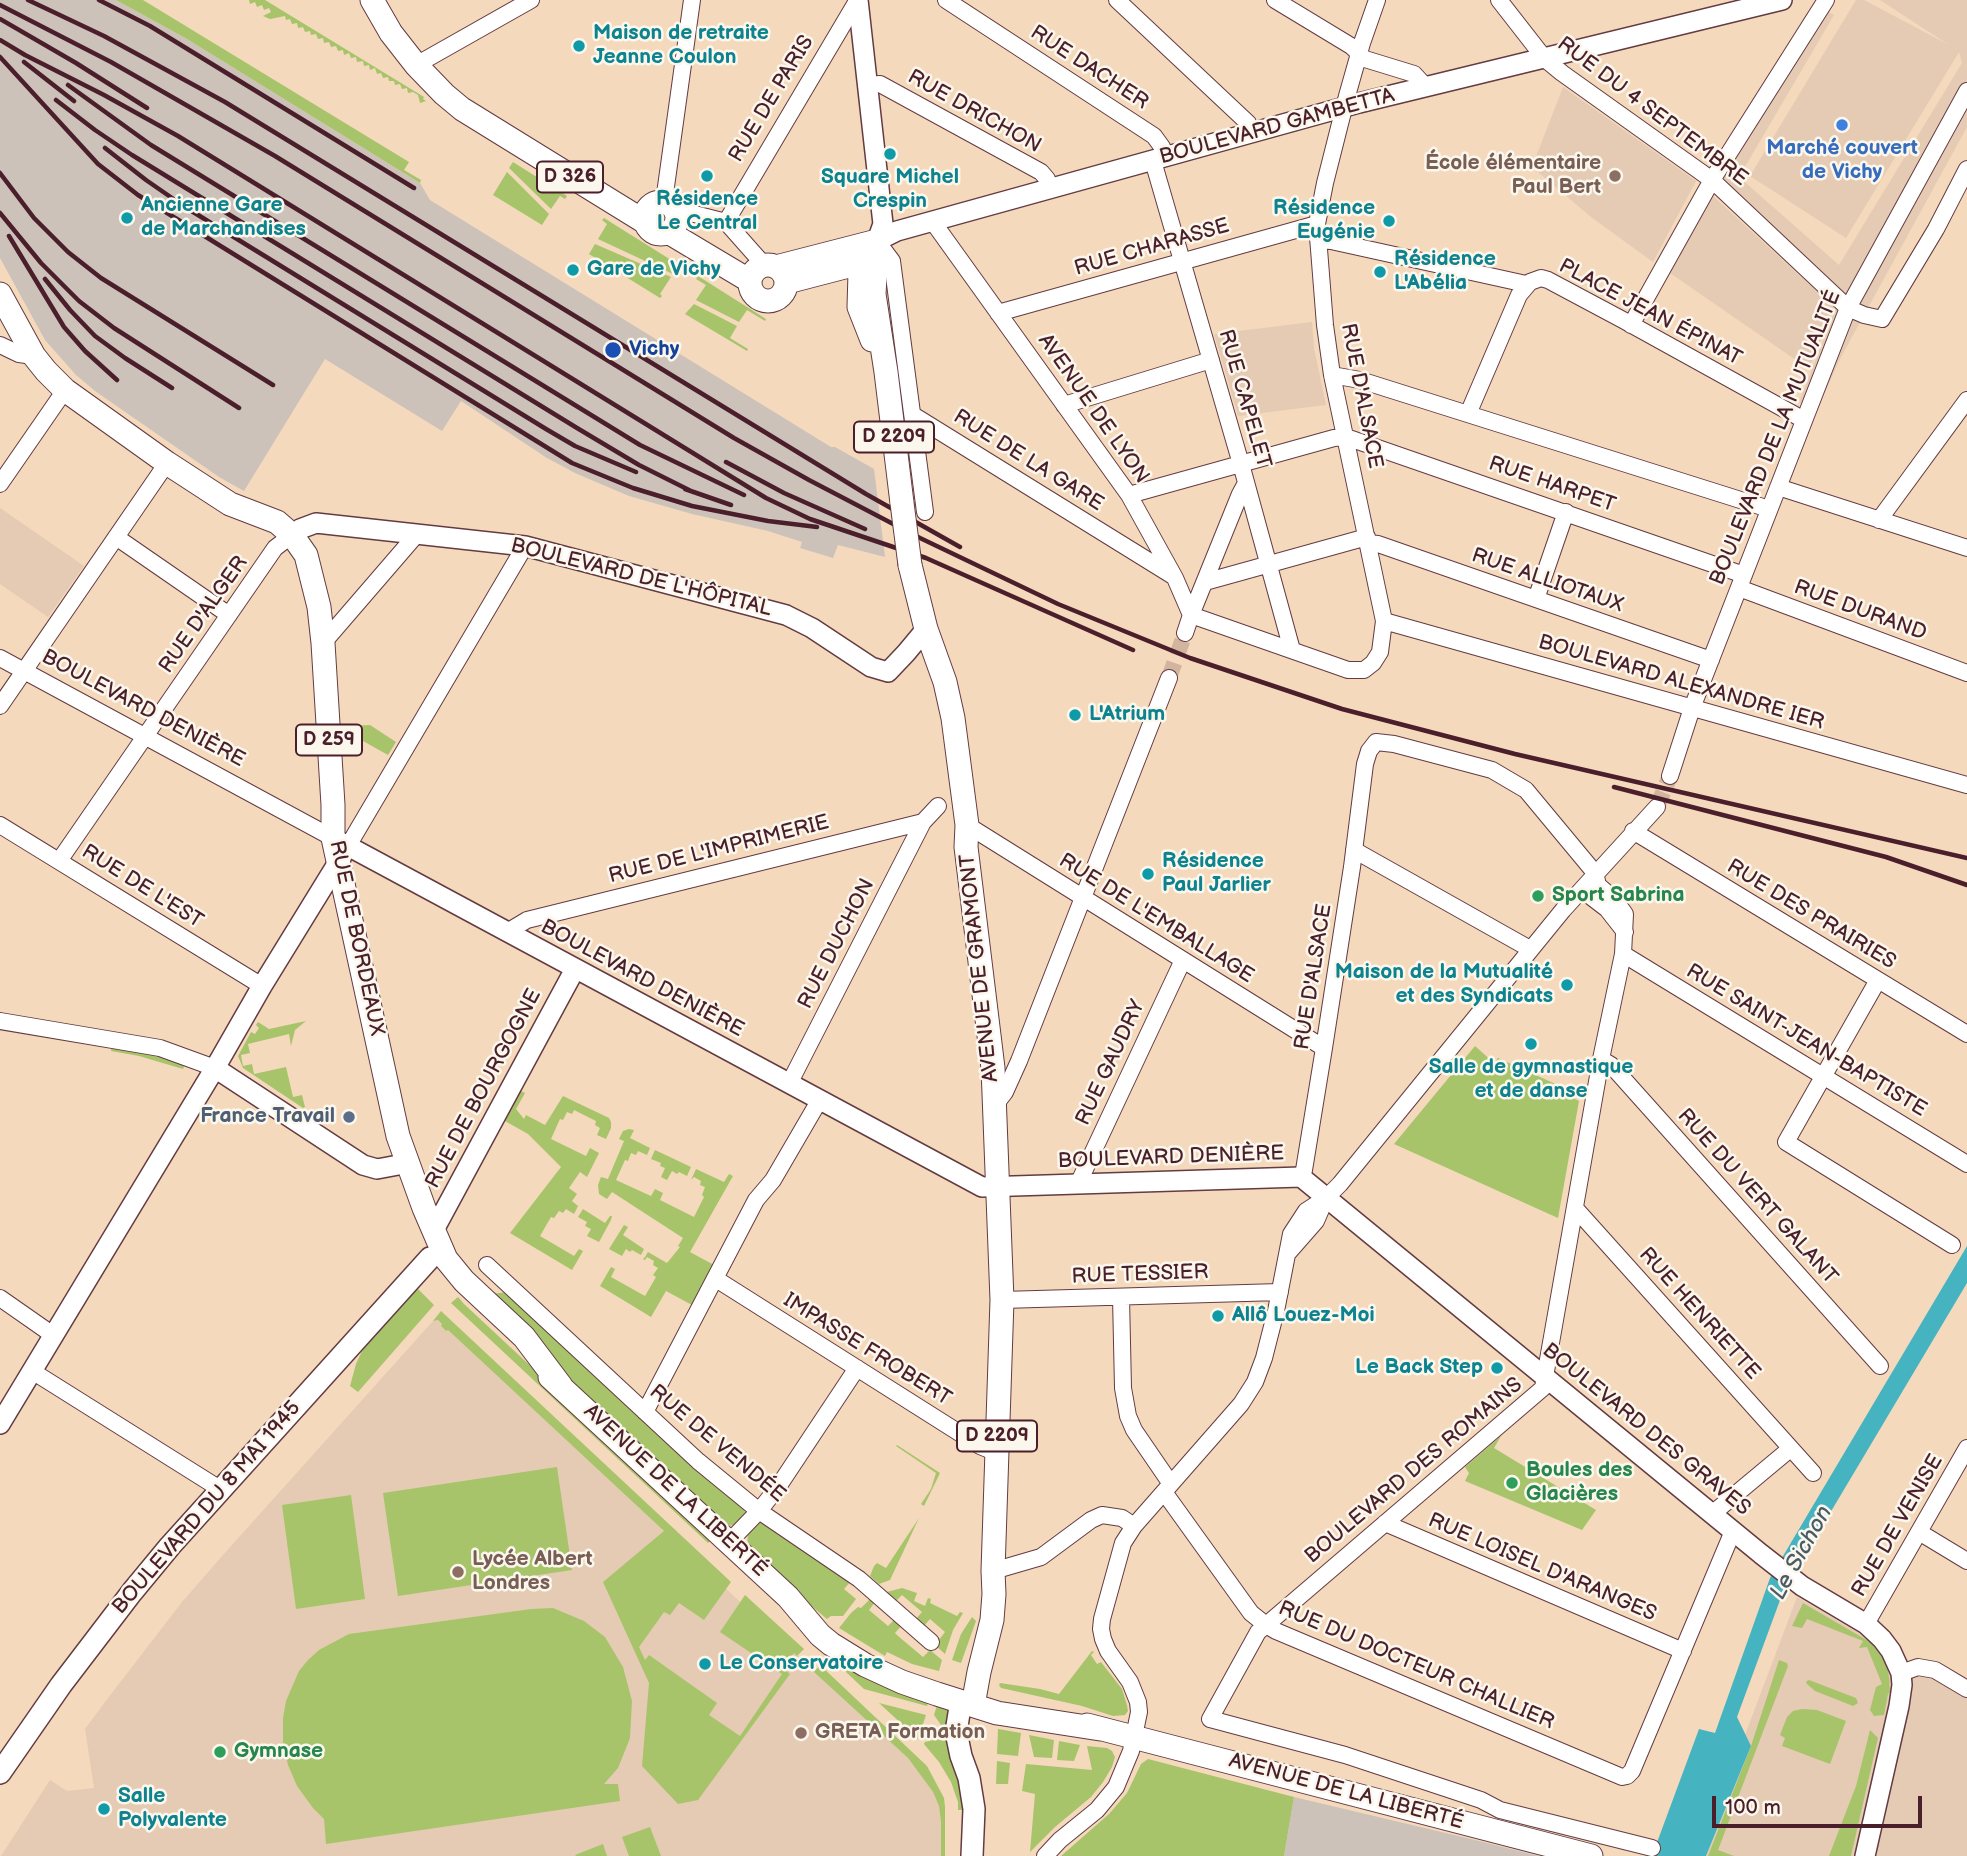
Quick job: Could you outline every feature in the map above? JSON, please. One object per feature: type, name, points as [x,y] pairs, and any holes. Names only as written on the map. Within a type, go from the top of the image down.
[{"type":"main road","name":"D 326","points":[[372,0],[391,33],[416,65],[462,109],[623,210],[663,216]]},
{"type":"main road","points":[[663,216],[766,273],[860,263],[877,241]]},
{"type":"main road","name":"BOULEVARD GAMBETTA","points":[[766,273],[877,241]]},
{"type":"main road","name":"AVENUE DE GRAMONT","points":[[877,241],[874,294],[902,503],[911,565],[926,629],[948,694],[956,740],[967,825],[966,848],[993,1068],[1002,1300],[993,1572]]},
{"type":"main road","name":"AVENUE DE GRAMONT","points":[[860,263],[859,307],[886,372]]},
{"type":"main road","points":[[0,294],[34,356],[65,390],[230,504],[276,522],[292,535]]},
{"type":"main road","name":"RUE DE BORDEAUX","points":[[292,535],[308,561],[318,607],[323,643],[333,805],[339,849],[402,1164]]},
{"type":"main road","name":"AVENUE DE LA LIBERTÉ","points":[[402,1164],[433,1230],[439,1272],[515,1348],[561,1386],[788,1597],[820,1635],[865,1664],[902,1682],[968,1698],[1027,1707],[1134,1738],[1591,1856]]},
{"type":"main road","name":"AVENUE DE LA LIBERTÉ","points":[[402,1164],[438,1258]]},
{"type":"main road","name":"BOULEVARD DU 8 MAI 1945","points":[[0,1773],[44,1707],[132,1592],[220,1489],[438,1258]]},
{"type":"main road","name":"D 2209","points":[[984,1856],[986,1810],[969,1736],[966,1668],[983,1615],[988,1582],[993,1572]]},
{"type":"main road","name":"D 2209","points":[[968,1698],[956,1732],[969,1777],[974,1809],[972,1856]]},
{"type":"street","points":[[416,65],[531,0]]},
{"type":"street","points":[[692,0],[663,216],[726,222],[766,273]]},
{"type":"street","name":"RUE DACHER","points":[[946,0],[1154,136],[1163,147],[1159,159]]},
{"type":"street","points":[[1117,0],[1248,123],[1251,133]]},
{"type":"street","points":[[1275,0],[1351,46],[1365,59],[1414,74],[1426,87]]},
{"type":"street","name":"RUE D'ALSACE","points":[[1292,650],[1348,670],[1364,670],[1380,652],[1383,635],[1384,621],[1332,375],[1318,232],[1325,183],[1344,107],[1377,0]]},
{"type":"street","name":"RUE DU 4 SEPTEMBRE","points":[[1499,0],[1545,59],[1712,180],[1848,308]]},
{"type":"street","name":"BOULEVARD GAMBETTA","points":[[877,241],[897,231],[1344,107],[1782,0]]},
{"type":"street","points":[[1631,325],[1712,180],[1826,0]]},
{"type":"street","name":"AVENUE DE GRAMONT","points":[[858,1],[883,224],[877,241]]},
{"type":"street","name":"RUE DE PARIS","points":[[726,222],[858,1]]},
{"type":"street","name":"RUE DRICHON","points":[[867,85],[880,84],[1041,172],[1047,179],[1050,190]]},
{"type":"street","name":"BOULEVARD DE LA MUTUALITÉ","points":[[1670,776],[1692,708],[1848,308],[1967,91]]},
{"type":"street","name":"RUE CAPELET","points":[[1159,159],[1182,262],[1292,650]]},
{"type":"street","points":[[1848,308],[1882,319],[1936,229],[1967,169]]},
{"type":"street","name":"AVENUE DE LYON","points":[[933,222],[1129,495],[1175,578],[1191,615]]},
{"type":"street","points":[[1318,232],[1331,241],[1526,285]]},
{"type":"street","name":"RUE CHARASSE","points":[[998,313],[1182,262],[1318,232]]},
{"type":"street","points":[[877,241],[892,261],[925,512]]},
{"type":"street","name":"PLACE JEAN ÉPINAT","points":[[1468,414],[1519,295],[1526,285],[1535,279],[1548,281],[1804,420]]},
{"type":"street","points":[[0,345],[19,354],[34,356]]},
{"type":"street","points":[[1064,405],[1211,360]]},
{"type":"street","points":[[1332,375],[1360,380],[1769,509]]},
{"type":"street","points":[[0,484],[65,390]]},
{"type":"street","points":[[1879,520],[1967,400]]},
{"type":"street","name":"RUE DE LA GARE","points":[[913,415],[1175,578]]},
{"type":"street","points":[[1129,495],[1334,438],[1346,438]]},
{"type":"street","name":"RUE HARPET","points":[[1346,438],[1566,512],[1741,582]]},
{"type":"street","points":[[0,706],[167,463]]},
{"type":"street","points":[[1185,632],[1246,483]]},
{"type":"street","points":[[1778,486],[1967,548]]},
{"type":"street","points":[[1536,599],[1566,512]]},
{"type":"street","name":"BOULEVARD DE L'HÔPITAL","points":[[292,535],[316,523],[525,546],[786,615],[812,628],[871,667],[888,672],[926,629]]},
{"type":"street","points":[[323,643],[417,534]]},
{"type":"street","name":"RUE D'ALGER","points":[[59,861],[275,548],[292,535]]},
{"type":"street","points":[[1120,542],[1152,536]]},
{"type":"street","points":[[116,537],[229,615]]},
{"type":"street","points":[[1205,582],[1368,540]]},
{"type":"street","name":"RUE ALLIOTAUX","points":[[1368,540],[1711,660]]},
{"type":"street","points":[[0,1424],[215,1068],[339,849],[525,546]]},
{"type":"street","name":"RUE DURAND","points":[[1741,582],[1967,673]]},
{"type":"street","points":[[1191,615],[1292,650]]},
{"type":"street","name":"BOULEVARD ALEXANDRE IER","points":[[1384,621],[1967,785]]},
{"type":"street","name":"BOULEVARD DENIÈRE","points":[[0,658],[145,736],[339,849],[507,932],[982,1187],[1301,1177]]},
{"type":"street","points":[[995,1105],[1005,1092],[1019,1061],[1169,678]]},
{"type":"street","name":"RUE D'ALSACE","points":[[1301,1177],[1324,1048],[1365,764],[1369,751],[1376,743]]},
{"type":"street","name":"BOULEVARD DES ROMAINS","points":[[1376,743],[1394,744],[1492,770],[1526,790],[1595,885],[1607,909],[1625,932],[1623,954],[1601,1059],[1543,1388],[1258,1632],[1210,1719],[1345,1755],[1481,1800],[1500,1810],[1652,1848]]},
{"type":"street","points":[[923,822],[938,806]]},
{"type":"street","name":"RUE DE L'IMPRIMERIE","points":[[507,932],[527,920],[923,822]]},
{"type":"street","name":"RUE DUCHON","points":[[789,1084],[923,822]]},
{"type":"street","name":"RUE DE L'EST","points":[[0,825],[262,986]]},
{"type":"street","name":"RUE DE L'EMBALLAGE","points":[[967,825],[1324,1048]]},
{"type":"street","name":"RUE DES PRAIRIES","points":[[1595,885],[1636,834],[1967,1034]]},
{"type":"street","points":[[1354,850],[1530,949]]},
{"type":"street","points":[[1530,949],[1595,885]]},
{"type":"street","points":[[1045,1856],[1097,1810],[1116,1787],[1131,1751],[1139,1712],[1135,1691],[1108,1651],[1101,1629],[1123,1543],[1133,1526],[1241,1404],[1255,1382],[1264,1358],[1286,1255],[1316,1221],[1326,1198],[1530,949],[1595,885]]},
{"type":"street","name":"RUE SAINT-JEAN-BAPTISTE","points":[[1623,954],[1967,1164]]},
{"type":"street","name":"RUE GAUDRY","points":[[1078,1184],[1183,960]]},
{"type":"street","name":"RUE DE BOURGOGNE","points":[[433,1230],[575,969]]},
{"type":"street","points":[[1878,980],[1786,1142],[1952,1245]]},
{"type":"street","points":[[0,1021],[160,1048],[215,1068],[363,1165],[377,1169],[402,1164]]},
{"type":"street","name":"RUE DU VERT GALANT","points":[[1601,1059],[1611,1065],[1880,1366]]},
{"type":"street","points":[[993,1068],[1019,1061]]},
{"type":"street","points":[[645,1412],[756,1200],[773,1180],[819,1101]]},
{"type":"street","name":"BOULEVARD DES GRAVES","points":[[1301,1177],[1761,1554],[1802,1586],[1866,1624],[1891,1651],[1901,1673]]},
{"type":"street","name":"RUE HENRIETTE","points":[[1575,1208],[1813,1473]]},
{"type":"street","name":"RUE DE VENDÉE","points":[[487,1265],[698,1461],[760,1511],[859,1579],[931,1642]]},
{"type":"street","name":"IMPASSE FROBERT","points":[[716,1279],[980,1446],[997,1453]]},
{"type":"street","name":"RUE TESSIER","points":[[1002,1300],[1280,1292]]},
{"type":"street","name":"RUE DU DOCTEUR CHALLIER","points":[[1121,1297],[1123,1388],[1133,1430],[1167,1488],[1251,1613],[1266,1625],[1619,1776],[1627,1776],[1632,1771],[1683,1651]]},
{"type":"street","points":[[0,1298],[53,1335]]},
{"type":"street","points":[[729,1542],[760,1511],[778,1487],[856,1368]]},
{"type":"street","points":[[32,1371],[220,1489]]},
{"type":"street","name":"RUE DE VENISE","points":[[1866,1624],[1967,1448]]},
{"type":"street","points":[[1712,1514],[1790,1449]]},
{"type":"street","points":[[993,1572],[1041,1557],[1091,1520],[1102,1515],[1122,1518],[1133,1526]]},
{"type":"street","name":"RUE LOISEL D'ARANGES","points":[[1385,1523],[1683,1651]]},
{"type":"street","points":[[1683,1651],[1733,1531]]},
{"type":"street","points":[[1919,1532],[1967,1561]]},
{"type":"street","points":[[1865,1856],[1899,1706],[1901,1673],[1918,1667],[1935,1670],[1967,1689]]},
{"type":"shaded area","points":[[0,0],[116,0],[187,39],[420,183],[430,200],[831,447],[874,469],[885,557],[838,545],[833,558],[800,548],[802,542],[768,531],[629,496],[547,458],[461,401],[442,431],[325,359],[244,491],[219,477],[76,375],[45,340],[0,258]]},
{"type":"shaded area","points":[[1856,0],[1864,0],[1949,45],[1880,0],[1967,0],[1967,127],[1840,359],[1816,412],[1799,402],[1837,305],[1708,189],[1817,6],[1834,15],[1739,177],[1839,265],[1962,63],[1959,52],[1846,238],[1750,176]]},
{"type":"shaded area","name":"École élémentaire Paul Bert","points":[[1563,87],[1696,181],[1653,262],[1591,217],[1532,167]]},
{"type":"shaded area","points":[[1713,196],[1834,307],[1809,369],[1670,273]]},
{"type":"shaded area","points":[[1312,322],[1314,348],[1326,405],[1238,416],[1214,334]]},
{"type":"shaded area","points":[[0,508],[84,566],[48,617],[0,584]]},
{"type":"shaded area","name":"Lycée Albert Londres","points":[[438,1320],[442,1324],[441,1327],[446,1331],[447,1329],[908,1758],[933,1792],[939,1806],[941,1856],[1,1856],[50,1780],[67,1791],[94,1788],[85,1729],[182,1602],[433,1321]]},
{"type":"shaded area","points":[[1797,1597],[1967,1696],[1967,1856],[1706,1856],[1751,1746],[1745,1735]]},
{"type":"shaded area","points":[[1294,1797],[1471,1839],[1539,1856],[1284,1856]]},
{"type":"green space","points":[[116,0],[143,0],[409,162],[404,170],[421,180],[420,183],[187,39]]},
{"type":"green space","points":[[249,0],[265,0],[424,97],[426,101],[420,103],[418,95],[408,93],[407,88],[402,89],[400,84],[395,85],[388,77],[383,78],[381,73],[377,74],[375,68],[370,70],[369,65],[364,66],[363,61],[357,62],[356,57],[351,58],[349,53],[344,55],[343,50],[338,51],[336,46],[331,47],[329,42],[324,43],[323,38],[318,39],[316,34],[305,32],[303,27],[298,28],[297,23],[292,24],[285,16],[270,19],[263,16],[271,12],[269,8],[264,10],[262,5],[257,7],[255,2],[250,4]]},
{"type":"green space","points":[[513,162],[567,196],[565,199],[560,196],[551,209],[509,168]]},
{"type":"green space","points":[[507,172],[549,214],[542,225],[493,195]]},
{"type":"green space","points":[[604,218],[687,270],[686,272],[677,267],[673,274],[598,239],[607,224],[602,220]]},
{"type":"green space","points":[[595,244],[671,277],[660,294],[662,296],[660,298],[589,254]]},
{"type":"green space","points":[[698,276],[766,319],[765,321],[747,310],[739,322],[696,300],[706,285],[696,279]]},
{"type":"green space","points":[[694,304],[737,326],[730,338],[748,349],[747,351],[685,314]]},
{"type":"green space","points":[[370,725],[396,742],[388,755],[363,741],[349,739],[349,726]]},
{"type":"green space","points":[[306,1021],[295,1030],[291,1046],[289,1034],[248,1044],[250,1053],[241,1055],[243,1066],[252,1064],[254,1074],[286,1067],[293,1097],[302,1095],[303,1108],[243,1068],[238,1056],[251,1032],[255,1034],[259,1028],[256,1025],[258,1022],[269,1029]]},
{"type":"green space","points":[[112,1046],[159,1055],[185,1064],[183,1069],[111,1051]]},
{"type":"green space","points":[[1475,1046],[1494,1063],[1498,1058],[1560,1086],[1558,1090],[1579,1101],[1558,1218],[1394,1144]]},
{"type":"green space","points":[[521,1091],[525,1093],[516,1109],[524,1119],[526,1115],[545,1125],[563,1096],[609,1118],[611,1122],[606,1139],[597,1135],[600,1128],[595,1125],[596,1121],[574,1110],[572,1114],[567,1112],[563,1120],[560,1119],[551,1139],[586,1156],[590,1148],[599,1153],[587,1177],[580,1172],[569,1188],[577,1194],[572,1201],[578,1206],[574,1214],[566,1209],[563,1213],[559,1211],[554,1218],[551,1217],[540,1236],[574,1256],[579,1249],[583,1251],[572,1270],[510,1233],[561,1167],[528,1134],[505,1121]]},
{"type":"green space","points":[[634,1130],[630,1138],[650,1148],[647,1155],[638,1151],[636,1155],[631,1153],[616,1180],[651,1196],[655,1189],[663,1193],[660,1200],[694,1217],[704,1197],[702,1195],[705,1187],[694,1177],[691,1180],[696,1169],[724,1182],[729,1174],[733,1176],[690,1252],[714,1265],[692,1305],[666,1291],[651,1317],[600,1286],[611,1267],[615,1269],[611,1277],[645,1296],[658,1268],[653,1265],[654,1261],[647,1257],[643,1259],[648,1252],[667,1263],[680,1247],[678,1246],[683,1238],[612,1192],[607,1199],[599,1194],[601,1177],[608,1179],[624,1141],[619,1139],[623,1131]]},
{"type":"green space","points":[[655,1150],[691,1167],[687,1176],[672,1171],[667,1180],[661,1177],[665,1168],[651,1159]]},
{"type":"green space","points":[[583,1209],[605,1223],[612,1216],[599,1242],[587,1236],[591,1229],[585,1226],[587,1222],[578,1217]]},
{"type":"green space","points":[[624,1225],[628,1227],[623,1235],[644,1249],[641,1255],[626,1249],[622,1256],[609,1249]]},
{"type":"green space","points":[[417,1288],[434,1305],[358,1392],[350,1386],[361,1353]]},
{"type":"green space","points":[[507,1292],[743,1507],[745,1516],[735,1525],[724,1526],[563,1378],[492,1294]]},
{"type":"green space","points":[[458,1297],[714,1537],[708,1543],[451,1303]]},
{"type":"green space","points":[[441,1311],[731,1582],[704,1620],[679,1603],[670,1615],[664,1612],[639,1647],[645,1660],[649,1655],[717,1703],[709,1715],[740,1736],[782,1674],[720,1632],[745,1595],[804,1649],[797,1656],[794,1653],[783,1668],[790,1674],[698,1800],[678,1804],[642,1766],[649,1683],[603,1582],[664,1531],[446,1331],[438,1320],[433,1321]]},
{"type":"green space","name":"Boules des Glacières","points":[[1501,1436],[1494,1448],[1596,1510],[1582,1530],[1465,1481],[1469,1473],[1465,1467]]},
{"type":"green space","points":[[897,1445],[940,1473],[924,1506],[921,1504],[931,1489],[936,1473]]},
{"type":"green space","points":[[557,1467],[572,1570],[398,1596],[383,1493]]},
{"type":"green space","points":[[351,1495],[365,1599],[296,1609],[282,1505]]},
{"type":"green space","points":[[919,1518],[890,1580],[879,1584],[870,1576],[874,1566],[877,1563],[886,1568]]},
{"type":"green space","points":[[762,1522],[851,1581],[844,1589],[856,1599],[843,1616],[831,1616],[827,1619],[747,1546],[748,1533],[757,1523]]},
{"type":"green space","points":[[902,1588],[917,1593],[914,1601],[925,1606],[928,1598],[931,1599],[930,1603],[957,1616],[960,1612],[963,1613],[953,1630],[945,1654],[935,1645],[945,1632],[930,1619],[923,1627],[915,1620],[922,1612],[902,1595],[895,1602],[883,1593]]},
{"type":"green space","points":[[871,1598],[875,1602],[869,1610],[888,1626],[895,1619],[902,1625],[895,1633],[898,1636],[923,1657],[930,1650],[942,1660],[939,1671],[912,1664],[887,1652],[885,1656],[839,1628],[851,1613]]},
{"type":"green space","points":[[1803,1603],[1870,1642],[1879,1652],[1887,1665],[1889,1677],[1890,1692],[1884,1715],[1874,1716],[1870,1710],[1876,1687],[1882,1684],[1867,1647],[1859,1648],[1863,1641],[1807,1619],[1802,1628],[1792,1626]]},
{"type":"green space","points":[[553,1608],[584,1621],[605,1637],[623,1667],[632,1701],[630,1738],[618,1768],[604,1784],[618,1784],[620,1801],[326,1844],[324,1819],[297,1786],[283,1743],[286,1701],[299,1671],[308,1660],[319,1650],[349,1634]]},
{"type":"green space","points":[[972,1617],[976,1621],[961,1663],[952,1660],[961,1634]]},
{"type":"green space","points":[[1092,1651],[1094,1652],[1091,1655],[1097,1664],[1101,1662],[1122,1689],[1128,1711],[1125,1715],[1113,1716],[1082,1706],[1001,1688],[999,1685],[1040,1689],[1059,1694]]},
{"type":"green space","points":[[829,1656],[930,1696],[927,1706],[864,1689]]},
{"type":"green space","points":[[1779,1660],[1788,1666],[1718,1850],[1734,1856],[1708,1856],[1751,1746]]},
{"type":"green space","points":[[820,1665],[927,1766],[944,1798],[945,1856],[941,1856],[939,1806],[933,1792],[908,1758],[814,1672]]},
{"type":"green space","points":[[1809,1680],[1856,1698],[1858,1703],[1853,1706],[1815,1691],[1806,1683]]},
{"type":"green space","points":[[939,1699],[949,1709],[948,1730],[943,1728],[934,1715]]},
{"type":"green space","points":[[879,1703],[926,1715],[918,1739]]},
{"type":"green space","points":[[1817,1710],[1846,1721],[1830,1764],[1782,1746],[1785,1738],[1780,1735],[1787,1717],[1793,1711]]},
{"type":"green space","points":[[998,1729],[1021,1733],[1018,1756],[997,1754]]},
{"type":"green space","points":[[1870,1730],[1878,1738],[1851,1856],[1829,1856],[1856,1786]]},
{"type":"green space","points":[[1029,1735],[1054,1740],[1052,1758],[1034,1757]]},
{"type":"green space","points":[[938,1739],[950,1742],[970,1810],[958,1810],[951,1782],[924,1744]]},
{"type":"green space","points":[[1059,1741],[1080,1745],[1074,1761],[1057,1760]]},
{"type":"green space","points":[[1087,1746],[1112,1751],[1115,1757],[1112,1767],[1091,1797],[1030,1852],[1035,1794],[1022,1791],[1026,1764],[1092,1770]]},
{"type":"green space","points":[[1148,1759],[1294,1797],[1284,1856],[1061,1856],[1109,1814],[1127,1793],[1141,1764]]},
{"type":"green space","points":[[997,1761],[1010,1763],[1008,1784],[996,1784]]},
{"type":"green space","points":[[650,1827],[661,1856],[629,1856],[622,1837]]},
{"type":"green space","points":[[603,1844],[607,1856],[575,1855]]},
{"type":"water","name":"Le Sichon","points":[[1967,1246],[1967,1283],[1783,1592],[1737,1717],[1751,1746],[1706,1856],[1652,1856],[1699,1729],[1715,1733],[1770,1578]]},
{"type":"tunnel","points":[[1169,678],[1185,633]]},
{"type":"tunnel","points":[[1657,807],[1670,776]]},
{"type":"railway","points":[[28,0],[104,36],[225,102],[866,494],[960,547]]},
{"type":"railway","points":[[99,0],[150,26],[414,188]]},
{"type":"railway","points":[[0,5],[111,62],[275,156],[734,438],[920,538],[1058,604],[1190,658],[1342,709],[1515,754],[1967,858]]},
{"type":"railway","points":[[0,19],[147,108]]},
{"type":"railway","points":[[0,40],[178,136],[766,498],[810,519],[926,558],[1133,650]]},
{"type":"railway","points":[[0,57],[98,164],[138,195],[572,463],[633,488],[692,506],[768,521],[817,527]]},
{"type":"railway","points":[[24,62],[74,101]]},
{"type":"railway","points":[[68,85],[151,145],[640,445],[744,495]]},
{"type":"railway","points":[[56,100],[132,155],[577,428],[639,465],[693,492]]},
{"type":"railway","points":[[105,148],[185,207],[546,429],[575,446],[636,472]]},
{"type":"railway","points":[[0,173],[34,218],[68,252],[101,278],[273,385]]},
{"type":"railway","points":[[0,213],[41,263],[79,301],[114,328],[239,408]]},
{"type":"railway","points":[[9,236],[64,327],[85,351],[117,380]]},
{"type":"railway","points":[[45,279],[95,336],[172,388]]},
{"type":"railway","points":[[726,462],[784,493],[865,529]]},
{"type":"railway","points":[[685,489],[731,505]]},
{"type":"railway","points":[[1614,787],[1886,857],[1967,885]]},
{"type":"place","name":"Maison de retraite Jeanne Coulon","points":[[579,46]]},
{"type":"place","name":"Marché couvert de Vichy","points":[[1842,125]]},
{"type":"place","name":"Square Michel Crespin","points":[[890,154]]},
{"type":"place","name":"Résidence Le Central","points":[[707,176]]},
{"type":"place","name":"École élémentaire Paul Bert","points":[[1615,176]]},
{"type":"place","name":"Ancienne Gare de Marchandises","points":[[127,218]]},
{"type":"place","name":"Résidence Eugénie","points":[[1389,221]]},
{"type":"place","name":"Gare de Vichy","points":[[573,270]]},
{"type":"place","name":"Résidence L'Abélia","points":[[1380,272]]},
{"type":"place","name":"Vichy","points":[[613,350]]},
{"type":"place","name":"L'Atrium","points":[[1075,715]]},
{"type":"place","name":"Résidence Paul Jarlier","points":[[1148,874]]},
{"type":"place","name":"Sport Sabrina","points":[[1538,896]]},
{"type":"place","name":"Maison de la Mutualité et des Syndicats","points":[[1567,985]]},
{"type":"place","name":"Salle de gymnastique et de danse","points":[[1531,1044]]},
{"type":"place","name":"France Travail","points":[[349,1117]]},
{"type":"place","name":"Allô Louez-Moi","points":[[1218,1316]]},
{"type":"place","name":"Le Back Step","points":[[1497,1368]]},
{"type":"place","name":"Boules des Glacières","points":[[1512,1483]]},
{"type":"place","name":"Lycée Albert Londres","points":[[458,1572]]},
{"type":"place","name":"Le Conservatoire","points":[[705,1664]]},
{"type":"place","name":"GRETA Formation","points":[[801,1733]]},
{"type":"place","name":"Gymnase","points":[[220,1752]]},
{"type":"place","name":"Salle Polyvalente","points":[[104,1809]]}]
